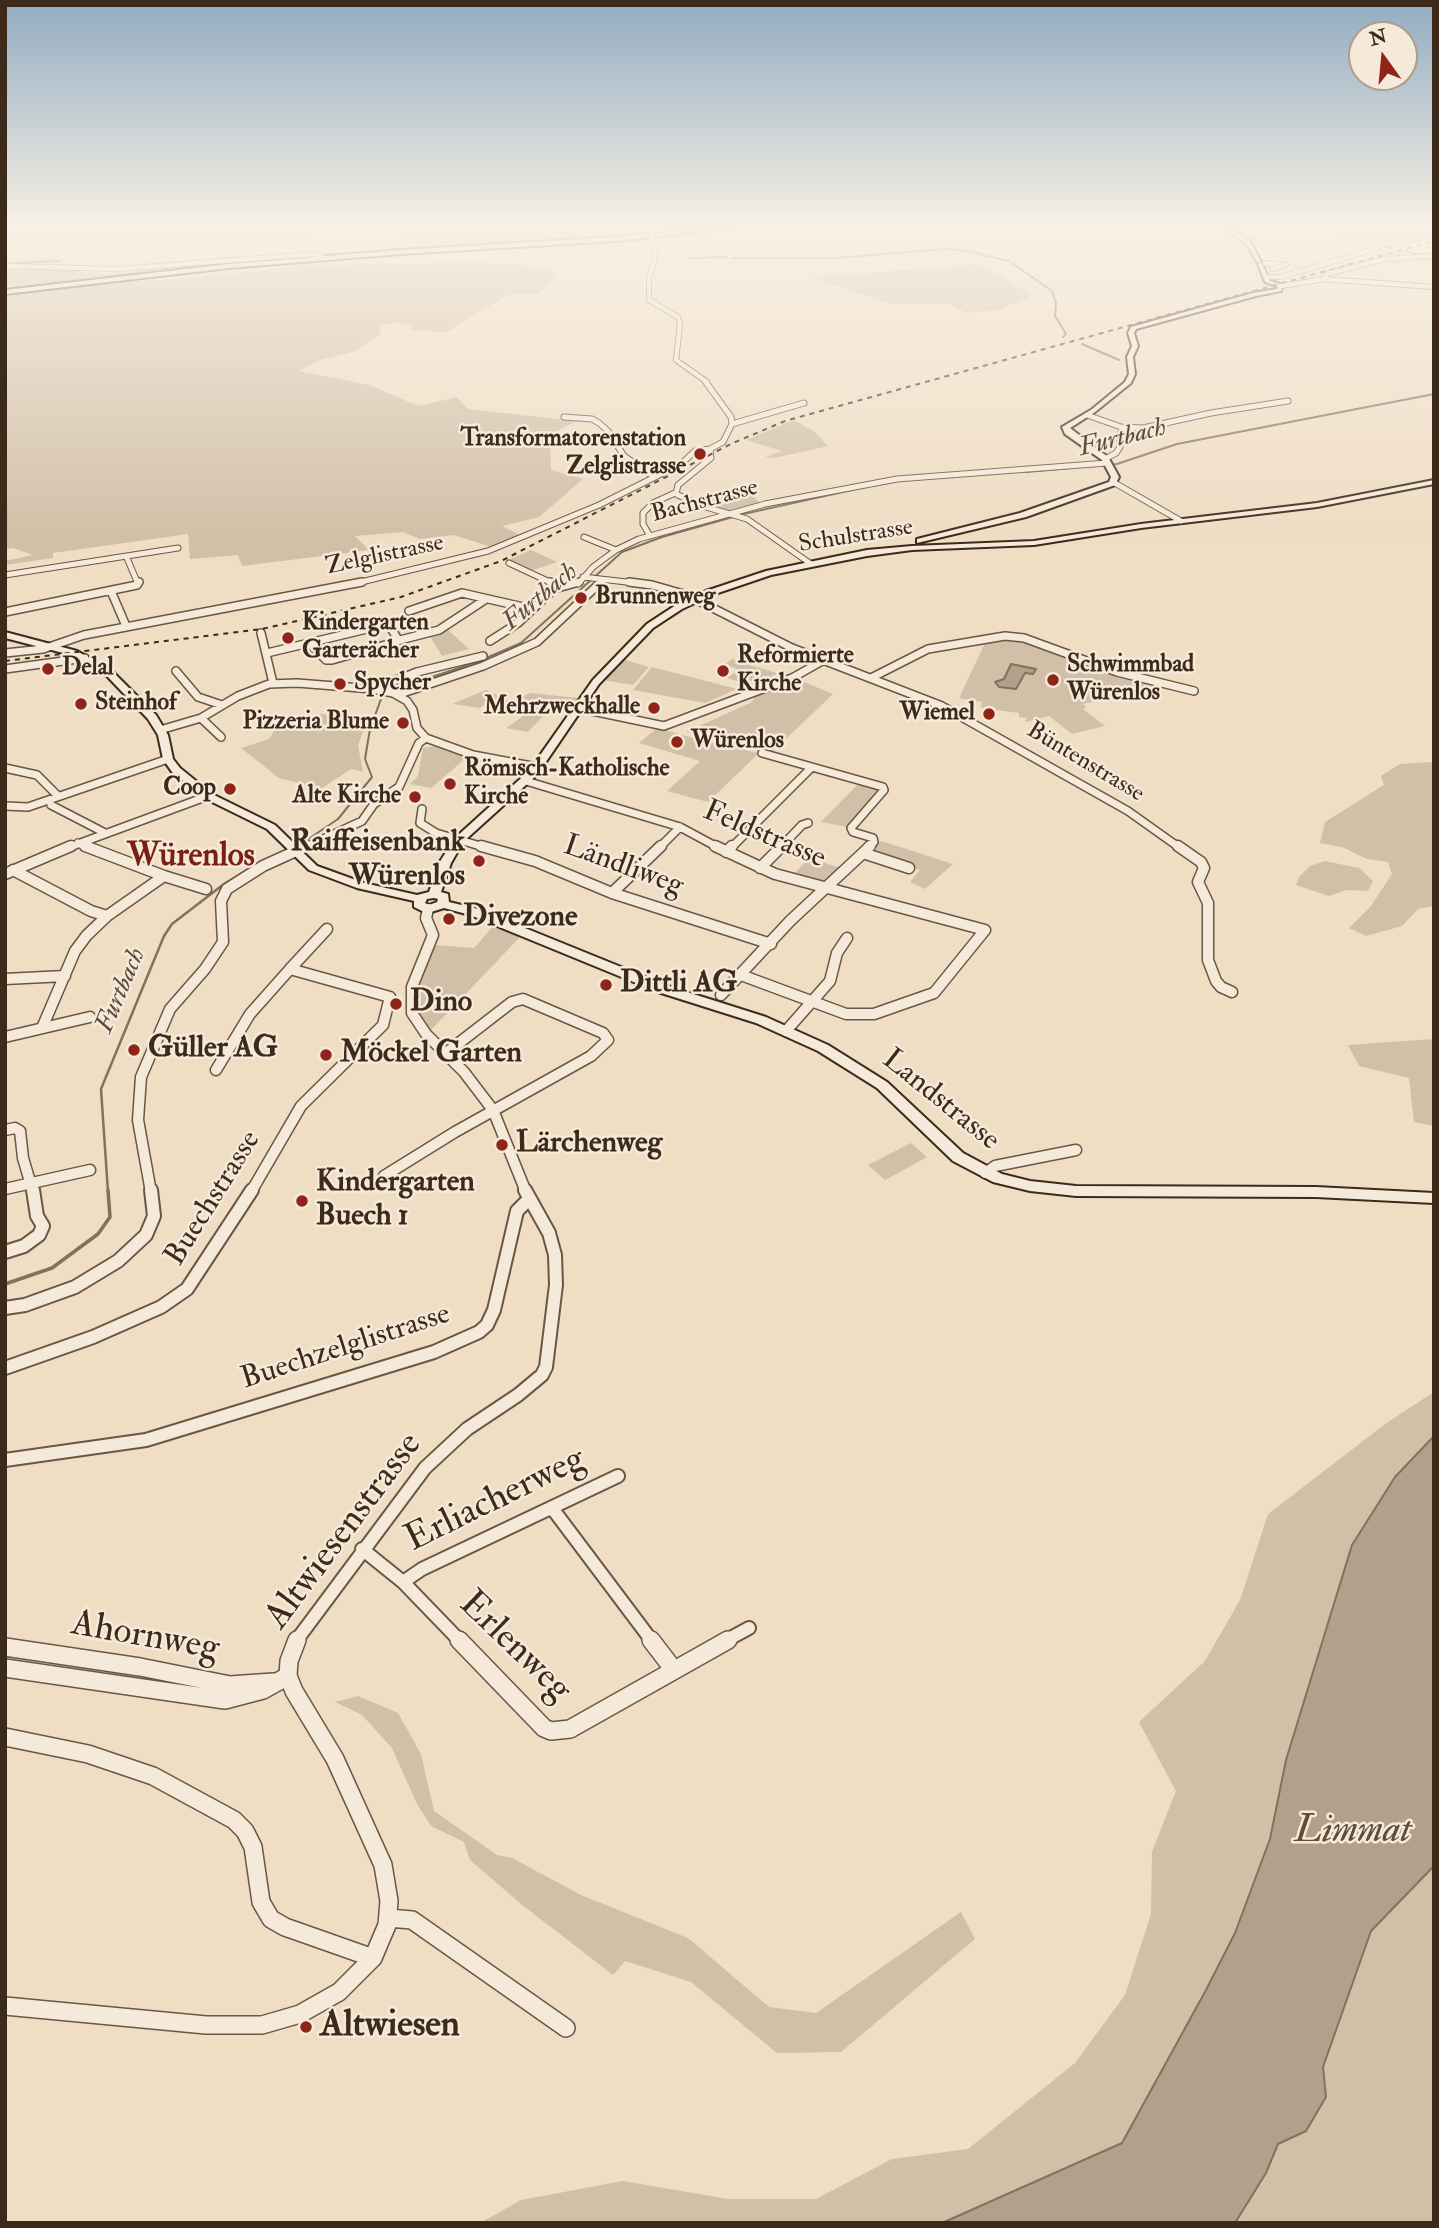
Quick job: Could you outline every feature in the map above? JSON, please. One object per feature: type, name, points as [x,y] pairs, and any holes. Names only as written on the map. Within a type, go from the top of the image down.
[{"type":"street","points":[[650,536],[643,524],[643,513],[653,503],[675,493],[678,485],[711,458],[710,449],[723,442],[732,424],[731,416],[708,383],[676,360],[679,331]]},
{"type":"street","points":[[1114,482],[1115,477],[1107,463],[1067,431],[1069,424],[1087,415],[1128,383],[1132,374],[1130,357],[1135,346],[1132,331]]},
{"type":"street","points":[[1087,415],[1125,428],[1149,428],[1201,415],[1288,401]]},
{"type":"street","points":[[732,424],[804,403]]},
{"type":"street","points":[[564,417],[592,419],[608,431],[624,456],[651,474]]},
{"type":"street","points":[[1107,463],[1120,447],[1119,435],[1125,428]]},
{"type":"street","name":"Zelglistrasse","points":[[5,653],[43,649],[125,626],[385,578],[453,561],[513,542],[599,505],[651,474],[681,464],[695,451],[710,449]]},
{"type":"street","name":"Bachstrasse","points":[[585,577],[616,550],[650,536],[736,515],[765,505],[908,477],[1107,463]]},
{"type":"street","points":[[894,549],[1013,518],[1114,482],[1181,521]]},
{"type":"street","name":"Schulstrasse","points":[[434,894],[445,863],[459,840],[526,780],[596,682],[650,626],[695,599],[746,580],[811,564],[894,549],[1024,545],[1181,521],[1317,505],[1434,482]]},
{"type":"street","points":[[675,493],[687,500],[736,515],[811,564]]},
{"type":"street","points":[[584,537],[616,550]]},
{"type":"street","points":[[5,575],[178,548]]},
{"type":"street","points":[[5,612],[139,583],[127,558]]},
{"type":"street","points":[[509,563],[558,586],[572,587],[585,577],[652,585],[695,599]]},
{"type":"street","points":[[392,693],[537,642],[601,580]]},
{"type":"street","points":[[490,641],[508,631],[558,586]]},
{"type":"street","points":[[111,591],[125,626]]},
{"type":"street","points":[[409,611],[462,593],[532,610]]},
{"type":"street","points":[[308,642],[326,660],[332,660],[439,630],[486,599]]},
{"type":"street","name":"Büntenstrasse","points":[[695,599],[761,634],[942,706],[1128,811],[1201,862],[1204,868],[1198,881],[1208,903],[1209,968],[1221,987],[1232,992]]},
{"type":"street","points":[[267,653],[383,625],[389,625],[400,640]]},
{"type":"street","points":[[261,633],[273,683]]},
{"type":"street","points":[[5,635],[85,658],[120,683],[142,705],[160,730],[168,759],[176,770],[208,796],[271,827],[321,872],[360,886],[419,899],[434,894],[444,897],[443,904],[428,909],[418,904],[419,899]]},
{"type":"street","points":[[870,678],[928,649],[1005,636],[1024,638],[1117,672],[1194,691]]},
{"type":"street","points":[[373,689],[417,672],[467,666],[483,656]]},
{"type":"street","points":[[5,669],[85,658]]},
{"type":"street","points":[[578,708],[664,726],[792,678],[824,660]]},
{"type":"street","points":[[176,671],[198,697],[222,705]]},
{"type":"street","points":[[160,730],[201,718],[248,691],[273,683],[373,689],[392,693],[412,706],[417,728],[426,738],[473,755],[537,767]]},
{"type":"street","points":[[201,718],[221,737]]},
{"type":"street","points":[[5,1308],[25,1305],[75,1287],[118,1261],[146,1235],[154,1216],[154,1208],[138,1110],[138,1091],[146,1064],[170,1009],[205,969],[223,942],[224,893],[251,872],[296,849],[358,824],[373,804],[400,787],[419,743],[426,738]]},
{"type":"street","points":[[721,995],[823,888],[874,842],[873,838],[851,828],[884,790],[883,787],[762,753]]},
{"type":"street","points":[[5,806],[29,807],[168,759]]},
{"type":"street","points":[[5,768],[37,775],[58,796]]},
{"type":"street","points":[[726,852],[811,768]]},
{"type":"street","name":"Feldstrasse","points":[[526,780],[680,827],[761,868],[823,888],[985,930],[940,988],[928,997],[864,1015],[846,1014],[814,1002]]},
{"type":"street","points":[[9,872],[78,843],[208,796]]},
{"type":"street","points":[[51,805],[105,834]]},
{"type":"street","name":"Ländliweg","points":[[422,809],[420,823],[436,833],[535,861],[612,893],[771,944]]},
{"type":"street","points":[[761,868],[802,825],[808,823]]},
{"type":"street","points":[[612,893],[680,827]]},
{"type":"street","points":[[78,843],[205,889]]},
{"type":"street","points":[[863,853],[909,868]]},
{"type":"street","points":[[9,872],[107,916]]},
{"type":"street","points":[[42,1028],[75,951],[87,935],[107,916],[164,876]]},
{"type":"street","name":"Landstrasse","points":[[443,904],[474,912],[640,980],[786,1031],[865,1072],[889,1091],[958,1157],[985,1173],[1016,1183],[1076,1191],[1316,1192],[1434,1198]]},
{"type":"street","points":[[428,909],[426,918],[433,935],[410,994],[410,1005],[418,1023],[464,1072],[493,1110],[529,1199]]},
{"type":"street","points":[[216,1070],[250,1014],[327,929]]},
{"type":"street","points":[[786,1031],[830,981],[837,953],[847,938]]},
{"type":"street","points":[[290,969],[390,997],[410,994]]},
{"type":"street","points":[[741,975],[814,1002]]},
{"type":"street","points":[[5,979],[65,976]]},
{"type":"street","name":"Buechstrasse","points":[[5,1368],[93,1337],[162,1307],[187,1289],[236,1219],[301,1106],[383,1025],[390,997]]},
{"type":"street","points":[[384,1176],[493,1110],[591,1056],[608,1040],[603,1032],[523,999],[512,1002],[446,1053]]},
{"type":"street","points":[[5,1037],[90,1017]]},
{"type":"street","points":[[5,1130],[15,1128],[20,1131],[23,1158],[32,1183],[37,1216],[43,1226],[42,1231],[24,1246],[5,1252]]},
{"type":"street","points":[[985,1173],[995,1166],[1076,1150]]},
{"type":"street","points":[[5,1189],[90,1170]]},
{"type":"street","name":"Buechzelglistrasse","points":[[5,1460],[146,1440],[434,1352],[479,1332],[487,1325],[494,1310],[517,1211],[529,1199]]},
{"type":"street","name":"Altwiesenstrasse","points":[[5,2006],[206,2025],[262,2025],[291,2018],[326,2001],[351,1983],[373,1958],[388,1918],[388,1885],[383,1865],[335,1759],[281,1679],[294,1645],[362,1549],[436,1456],[467,1429],[536,1383],[546,1367],[556,1285],[555,1255],[549,1233],[529,1199]]},
{"type":"street","name":"Erliacherweg","points":[[403,1582],[422,1569],[618,1476]]},
{"type":"street","points":[[552,1508],[674,1670]]},
{"type":"street","name":"Erlenweg","points":[[362,1549],[403,1582],[544,1728],[551,1731],[570,1729],[749,1628]]},
{"type":"street","name":"Ahornweg","points":[[5,1647],[140,1667],[230,1685],[281,1679]]},
{"type":"street","points":[[5,1668],[225,1700],[263,1690],[281,1679]]},
{"type":"street","points":[[5,1737],[88,1754],[153,1776],[234,1821],[245,1831],[253,1847],[261,1902],[271,1919],[285,1927],[373,1958]]},
{"type":"street","points":[[388,1918],[412,1920],[566,2028]]},
{"type":"shaded area","points":[[5,331],[381,331],[357,351],[317,361],[299,371],[370,385],[418,406],[457,397],[468,409],[576,421],[550,435],[551,470],[583,479],[539,517],[502,526],[522,536],[491,547],[454,535],[420,539],[403,532],[355,536],[369,550],[242,566],[238,555],[190,559],[188,534],[53,553],[53,558],[5,565],[5,561],[33,555],[13,548],[5,549]]},
{"type":"shaded area","points":[[794,420],[815,432],[828,446],[774,458],[765,457],[782,451],[746,440]]},
{"type":"shaded area","points":[[742,488],[762,504],[733,512],[700,503]]},
{"type":"shaded area","points":[[531,550],[557,562],[530,571],[508,560]]},
{"type":"shaded area","points":[[448,630],[469,649],[442,656],[430,636]]},
{"type":"shaded area","name":"Schwimmbad Würenlos","points":[[1007,638],[1022,639],[1067,655],[1085,665],[1163,686],[1083,704],[1086,707],[1083,709],[1105,726],[1072,734],[1049,716],[1025,722],[1027,718],[1019,717],[1019,713],[981,708],[982,702],[959,698],[985,643]]},
{"type":"shaded area","points":[[622,659],[649,667],[633,685],[602,680]]},
{"type":"shaded area","points":[[732,659],[777,673],[761,684],[747,680],[743,683],[727,678],[739,670],[725,664]]},
{"type":"shaded area","points":[[652,667],[737,689],[705,703],[633,690]]},
{"type":"shaded area","points":[[799,680],[833,694],[771,753],[686,732],[750,703],[755,698],[749,695]]},
{"type":"shaded area","points":[[486,690],[510,701],[531,693],[578,698],[572,709],[551,707],[528,732],[506,728],[525,715],[486,703],[480,708],[452,704]]},
{"type":"shaded area","points":[[320,714],[368,719],[358,745],[363,772],[351,769],[321,789],[279,778],[241,748],[269,739],[276,728],[311,731]]},
{"type":"shaded area","points":[[657,728],[759,753],[708,802],[667,791],[700,761],[639,743]]},
{"type":"shaded area","points":[[435,746],[466,758],[431,788],[410,784],[418,776],[423,748]]},
{"type":"shaded area","points":[[1434,762],[1434,906],[1418,909],[1402,926],[1366,936],[1349,928],[1371,906],[1392,874],[1388,862],[1367,859],[1342,847],[1320,843],[1325,822],[1384,785],[1381,776],[1400,764]]},
{"type":"shaded area","points":[[859,783],[880,790],[847,827],[821,822]]},
{"type":"shaded area","points":[[881,841],[953,864],[925,889],[910,882],[920,870],[869,853]]},
{"type":"shaded area","points":[[809,858],[841,868],[823,883],[793,875]]},
{"type":"shaded area","points":[[1325,861],[1359,868],[1373,881],[1368,891],[1347,890],[1329,896],[1296,885],[1299,877],[1310,866]]},
{"type":"shaded area","points":[[495,924],[521,936],[431,1030],[419,1017],[415,1001],[419,983],[435,945],[474,948]]},
{"type":"shaded area","points":[[1434,1039],[1434,1126],[1414,1122],[1409,1078],[1359,1066],[1348,1045]]},
{"type":"shaded area","points":[[911,1143],[927,1157],[885,1180],[868,1165]]},
{"type":"shaded area","points":[[1434,1392],[1434,1436],[1395,1477],[1332,1616],[1286,1760],[1270,1839],[1235,1933],[1122,2143],[942,2223],[480,2223],[521,2200],[623,2181],[728,2199],[816,2199],[892,2159],[968,2149],[1075,2063],[1125,1995],[1151,1914],[1152,1852],[1176,1791],[1139,1722],[1205,1661],[1240,1600],[1268,1514],[1388,1422]]},
{"type":"shaded area","points":[[358,1696],[398,1713],[421,1754],[434,1811],[497,1855],[512,1858],[581,1895],[688,1938],[769,2007],[816,2013],[961,1912],[975,1939],[841,2052],[777,2053],[691,1982],[625,1961],[613,1975],[521,1904],[470,1860],[464,1842],[431,1826],[417,1804],[392,1748],[362,1715],[335,1702]]},
{"type":"shaded area","points":[[1434,1866],[1434,2223],[1235,2223],[1266,2173],[1278,2144],[1306,2131],[1326,2097],[1323,2067],[1371,1931]]},
{"type":"water","points":[[1011,664],[1036,669],[1033,674],[1025,673],[1016,689],[999,687],[995,682],[1004,679]]},
{"type":"water","name":"Limmat","points":[[1434,1436],[1434,1866],[1371,1931],[1323,2067],[1326,2097],[1306,2131],[1278,2144],[1266,2173],[1235,2223],[942,2223],[1122,2143],[1235,1933],[1270,1839],[1286,1760],[1352,1545],[1395,1477]]},
{"type":"waterway","points":[[1063,337],[1066,334],[1064,331]]},
{"type":"waterway","points":[[1082,344],[1119,360]]},
{"type":"waterway","name":"Furtbach","points":[[1026,472],[1117,464],[1177,444],[1434,394]]},
{"type":"waterway","name":"Furtbach","points":[[739,515],[852,490]]},
{"type":"waterway","name":"Furtbach","points":[[393,690],[477,662],[521,643],[622,552],[662,537],[733,517]]},
{"type":"waterway","name":"Furtbach","points":[[304,842],[338,819],[372,777],[365,759],[370,729],[381,699],[387,693]]},
{"type":"waterway","name":"Furtbach","points":[[108,1192],[101,1089],[164,936],[172,924],[224,884],[260,862]]},
{"type":"waterway","name":"Furtbach","points":[[5,1284],[52,1268],[98,1234],[110,1217],[108,1190]]},
{"type":"railway","points":[[5,661],[262,629],[401,597],[501,561],[733,443],[785,421],[1110,331]]},
{"type":"place","name":"Transformatorenstation Zelglistrasse","points":[[700,454]]},
{"type":"place","name":"Brunnenweg","points":[[581,598]]},
{"type":"place","name":"Kindergarten Garterächer","points":[[288,638]]},
{"type":"place","name":"Delal","points":[[48,669]]},
{"type":"place","name":"Reformierte Kirche","points":[[723,671]]},
{"type":"place","name":"Schwimmbad Würenlos","points":[[1053,680]]},
{"type":"place","name":"Spycher","points":[[340,684]]},
{"type":"place","name":"Steinhof","points":[[81,704]]},
{"type":"place","name":"Mehrzweckhalle","points":[[654,708]]},
{"type":"place","name":"Wiemel","points":[[989,714]]},
{"type":"place","name":"Pizzeria Blume","points":[[403,723]]},
{"type":"place","name":"Würenlos","points":[[677,742]]},
{"type":"place","name":"Römisch-Katholische Kirche","points":[[450,784]]},
{"type":"place","name":"Coop","points":[[230,789]]},
{"type":"place","name":"Alte Kirche","points":[[415,797]]},
{"type":"place","name":"Raiffeisenbank Würenlos","points":[[479,861]]},
{"type":"place","name":"Divezone","points":[[449,919]]},
{"type":"place","name":"Dittli AG","points":[[606,985]]},
{"type":"place","name":"Dino","points":[[396,1004]]},
{"type":"place","name":"Güller AG","points":[[134,1050]]},
{"type":"place","name":"Möckel Garten","points":[[326,1055]]},
{"type":"place","name":"Lärchenweg","points":[[502,1145]]},
{"type":"place","name":"Kindergarten Buech 1","points":[[302,1201]]},
{"type":"place","name":"Altwiesen","points":[[306,2027]]},
{"type":"district","name":"Würenlos","points":[[191,858]]}]
